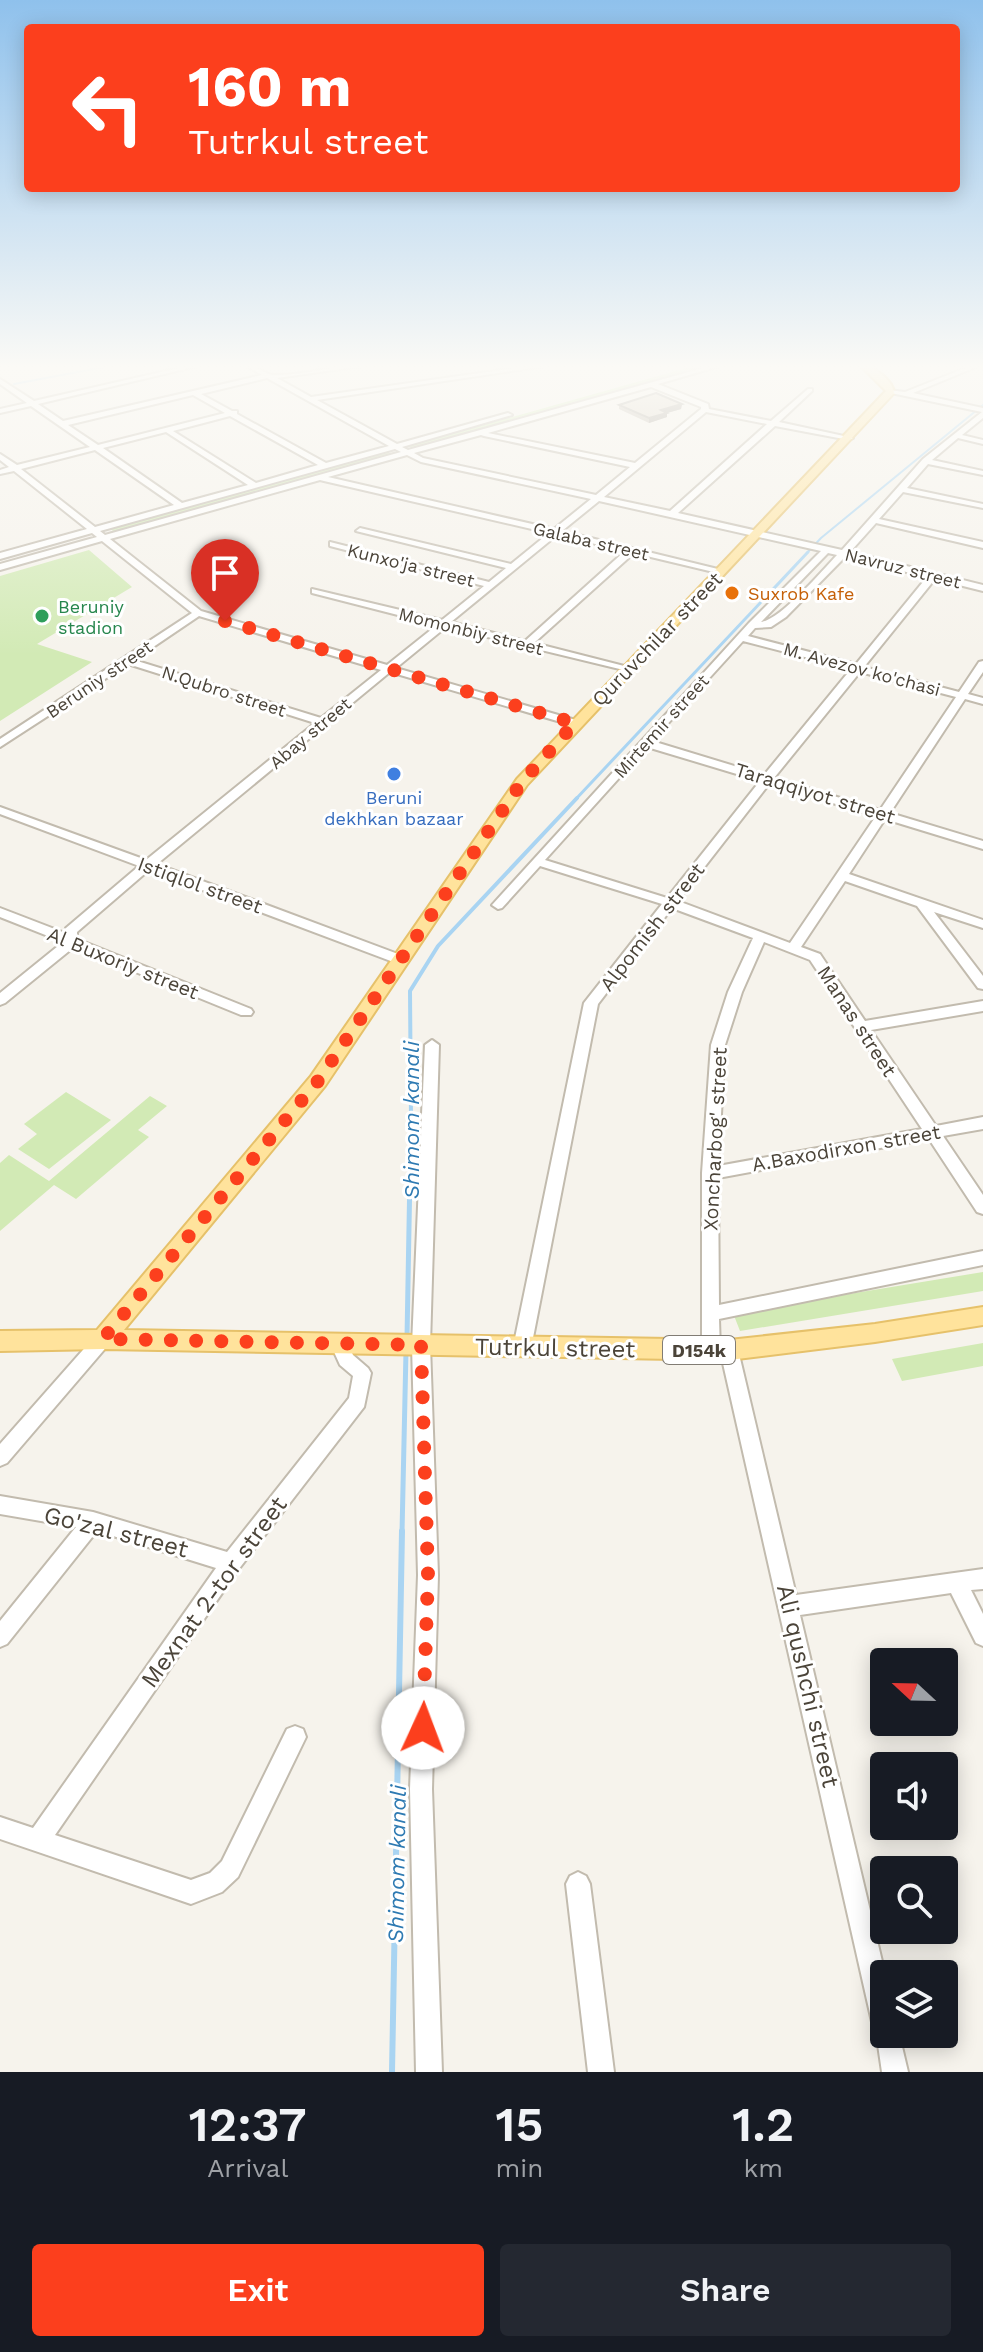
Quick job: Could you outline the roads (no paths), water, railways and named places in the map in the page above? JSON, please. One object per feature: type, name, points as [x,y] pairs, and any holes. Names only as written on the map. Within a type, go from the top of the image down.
[{"type":"main road","name":"Quruvchilar street","points":[[103,1339],[318,1081],[522,782],[826,462]]},
{"type":"main road","name":"Tutrkul street","points":[[417,1344],[720,1350],[875,1333],[983,1316]]},
{"type":"main road","name":"D154k","points":[[0,1341],[103,1339],[417,1344]]},
{"type":"street","points":[[7,462],[198,613],[575,723]]},
{"type":"street","points":[[0,472],[40,462]]},
{"type":"street","points":[[115,462],[181,506]]},
{"type":"street","points":[[217,462],[254,485]]},
{"type":"street","points":[[318,462],[325,466]]},
{"type":"street","points":[[0,556],[340,462]]},
{"type":"street","points":[[0,567],[380,462]]},
{"type":"street","points":[[429,462],[756,532]]},
{"type":"street","points":[[616,462],[636,466]]},
{"type":"street","name":"Abay street","points":[[0,1000],[71,942],[71,931],[147,866],[641,462]]},
{"type":"street","points":[[672,514],[731,462]]},
{"type":"street","points":[[752,625],[774,622],[843,553],[925,462]]},
{"type":"street","points":[[929,462],[983,473]]},
{"type":"street","name":"Galaba street","points":[[320,478],[722,571]]},
{"type":"street","points":[[900,489],[983,506]]},
{"type":"street","points":[[873,520],[983,545]]},
{"type":"street","name":"Kunxo'ja street","points":[[360,531],[511,567]]},
{"type":"street","name":"Navruz street","points":[[756,532],[983,588]]},
{"type":"street","name":"Kunxo'ja street","points":[[333,544],[489,585]]},
{"type":"street","name":"Mirtemir street","points":[[498,905],[825,549]]},
{"type":"street","points":[[527,645],[632,550]]},
{"type":"street","name":"Alpomish street","points":[[522,1348],[591,1003],[768,778],[933,576]]},
{"type":"street","name":"Momonbiy street","points":[[315,591],[628,670]]},
{"type":"street","name":"Beruniy street","points":[[0,744],[198,613]]},
{"type":"street","name":"M. Avezov ko'chasi","points":[[741,637],[983,701]]},
{"type":"street","name":"N.Qubro street","points":[[125,660],[322,722]]},
{"type":"street","points":[[793,949],[983,664]]},
{"type":"street","name":"Taraqqiyot street","points":[[646,743],[983,845]]},
{"type":"street","name":"Istiqlol street","points":[[0,810],[401,960]]},
{"type":"street","name":"Manas street","points":[[538,862],[671,903],[815,957],[983,1208]]},
{"type":"street","points":[[843,876],[983,924]]},
{"type":"street","points":[[922,904],[983,985]]},
{"type":"street","name":"Al Buxoriy street","points":[[0,912],[246,1012]]},
{"type":"street","name":"Xoncharbog' street","points":[[720,1350],[711,1314],[710,1173],[718,1045],[725,1018],[760,936]]},
{"type":"street","points":[[860,1027],[983,1006]]},
{"type":"street","points":[[429,2072],[421,1789],[428,1575],[417,1344],[432,1045]]},
{"type":"street","name":"A.Baxodirxon street","points":[[710,1173],[983,1123]]},
{"type":"street","points":[[711,1314],[983,1258]]},
{"type":"street","name":"Quruvchilar street","points":[[0,1457],[103,1339]]},
{"type":"street","name":"Mexnat 2-tor street","points":[[37,1842],[231,1563],[358,1401],[362,1373],[346,1360],[339,1343]]},
{"type":"street","name":"Ali qushchi street","points":[[720,1350],[790,1606],[870,1960]]},
{"type":"street","name":"Go'zal street","points":[[0,1505],[93,1521],[231,1563]]},
{"type":"street","points":[[0,1637],[93,1521]]},
{"type":"street","points":[[790,1606],[983,1579]]},
{"type":"street","points":[[957,1584],[983,1636]]},
{"type":"street","points":[[0,1828],[191,1892],[219,1884],[230,1869],[295,1737]]},
{"type":"street","points":[[578,1884],[601,2072]]},
{"type":"street","points":[[890,2048],[895,2072]]},
{"type":"waterway","name":"Shimom kanali","points":[[806,554],[821,538],[914,462]]},
{"type":"waterway","name":"Shimom kanali","points":[[575,800],[808,552]]},
{"type":"waterway","name":"Shimom kanali","points":[[411,1118],[410,991],[438,946],[577,798]]},
{"type":"waterway","name":"Shimom kanali","points":[[407,1338],[411,1118]]},
{"type":"waterway","name":"Shimom kanali","points":[[402,1533],[406,1351]]},
{"type":"waterway","name":"Shimom kanali","points":[[392,2072],[402,1531]]},
{"type":"place","name":"Suxrob Kafe","points":[[732,593]]},
{"type":"place","name":"Beruniy stadion","points":[[42,616]]},
{"type":"place","name":"Beruni dekhkan bazaar","points":[[394,774]]}]
